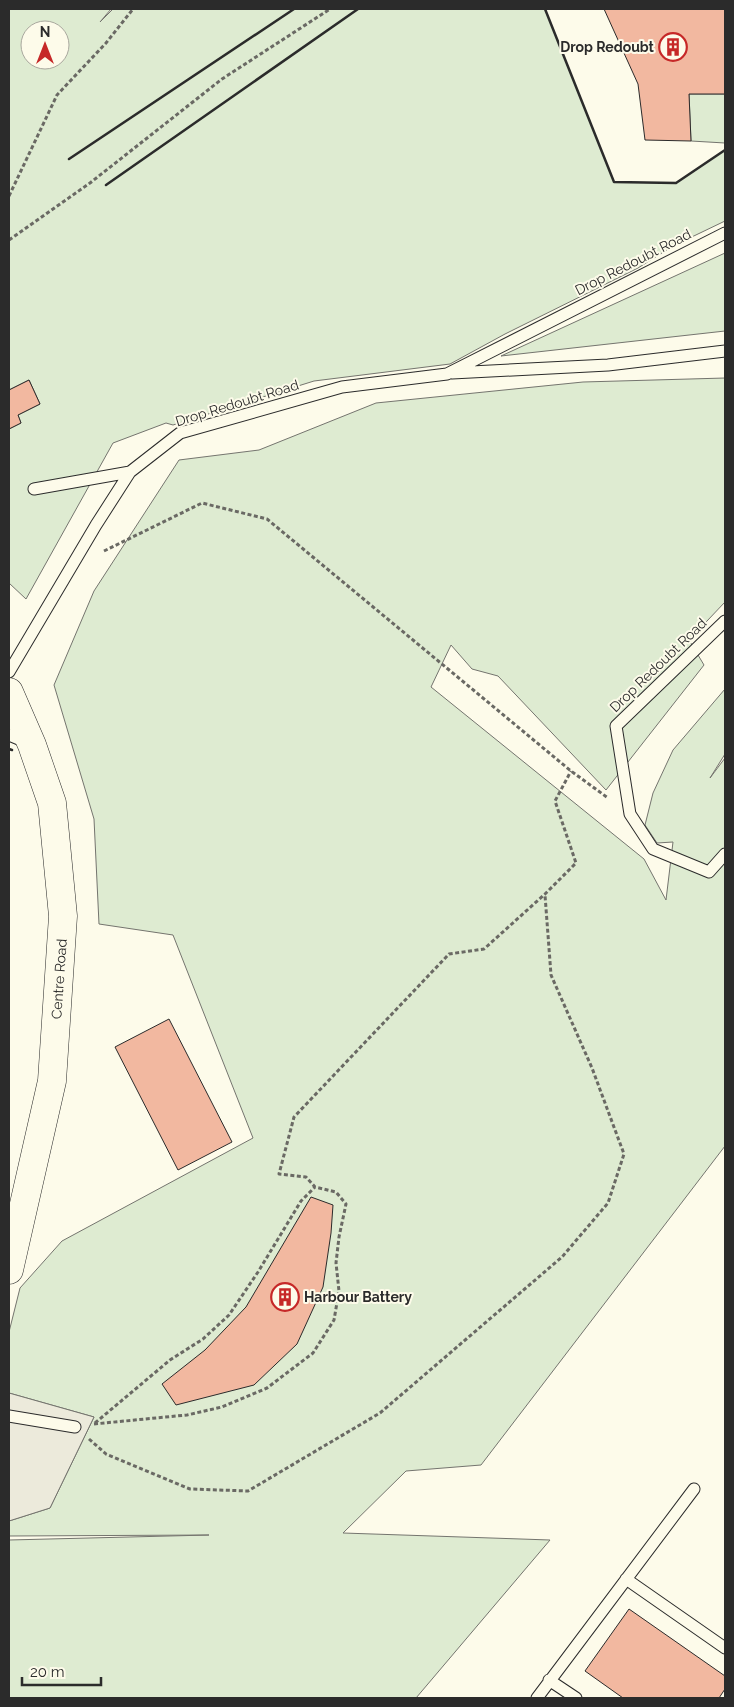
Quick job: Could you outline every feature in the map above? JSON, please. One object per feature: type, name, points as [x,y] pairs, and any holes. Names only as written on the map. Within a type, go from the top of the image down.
[{"type":"street","name":"Centre Road","points":[[9,692],[20,740],[52,803],[63,916],[52,1081],[9,1270]]},
{"type":"lane","name":"Drop Redoubt Road","points":[[447,374],[725,233]]},
{"type":"lane","name":"Drop Redoubt Road","points":[[9,672],[130,472],[180,433],[342,387],[447,374],[608,365],[725,351]]},
{"type":"lane","points":[[34,489],[130,472]]},
{"type":"lane","name":"Drop Redoubt Road","points":[[725,621],[616,726],[630,814],[654,849],[709,872],[725,854]]},
{"type":"lane","points":[[9,1416],[75,1426]]},
{"type":"lane","points":[[537,1698],[694,1488]]},
{"type":"lane","points":[[626,1579],[725,1648]]},
{"type":"lane","points":[[549,1680],[576,1698]]},
{"type":"path","points":[[9,196],[57,95],[106,43],[133,9]]},
{"type":"path","points":[[9,240],[90,183],[222,79],[330,9]]},
{"type":"path","points":[[72,566],[202,503],[267,519],[571,771],[630,814]]},
{"type":"path","points":[[315,1187],[301,1201],[258,1272],[229,1315],[203,1339],[170,1360],[94,1424],[187,1415],[222,1407],[268,1388],[312,1353],[334,1320],[338,1291],[336,1263],[338,1237],[346,1204],[336,1192],[315,1187],[306,1177],[279,1174],[294,1118],[449,954],[484,950],[576,863],[556,801],[571,771]]},
{"type":"path","points":[[75,1426],[106,1454],[190,1489],[248,1491],[380,1413],[562,1257],[608,1203],[624,1154],[592,1068],[551,974],[545,894]]},
{"type":"green space","points":[[9,9],[111,9],[100,22],[113,9],[545,9],[614,182],[676,183],[725,150],[725,221],[673,246],[638,268],[505,334],[450,364],[314,381],[173,425],[166,423],[113,443],[26,599],[9,583],[9,429],[21,423],[18,415],[40,404],[29,380],[9,390]]},
{"type":"green space","points":[[689,94],[725,94],[725,143],[691,141]]},
{"type":"green space","points":[[725,253],[725,331],[501,356]]},
{"type":"green space","points":[[725,378],[725,602],[689,640],[704,665],[606,790],[498,676],[472,669],[451,645],[431,687],[644,859],[666,900],[673,842],[657,843],[645,825],[653,793],[673,750],[725,689],[725,754],[710,778],[725,758],[725,1146],[481,1465],[406,1471],[343,1533],[550,1540],[416,1698],[9,1698],[9,1540],[209,1535],[9,1536],[9,1521],[50,1508],[94,1417],[9,1393],[9,1332],[20,1288],[62,1241],[253,1138],[173,935],[99,924],[94,819],[54,685],[94,591],[179,460],[259,450],[376,403],[583,382]]},
{"type":"shaded area","points":[[9,1393],[94,1417],[50,1508],[9,1521]]},
{"type":"building","name":"Drop Redoubt","points":[[604,9],[725,9],[725,94],[689,94],[691,141],[645,140],[638,84]]},
{"type":"building","points":[[29,380],[40,404],[18,415],[21,423],[9,429],[9,390]]},
{"type":"building","points":[[169,1019],[232,1142],[178,1170],[115,1047]]},
{"type":"building","name":"Harbour Battery","points":[[311,1197],[333,1205],[331,1233],[323,1287],[297,1344],[254,1385],[176,1405],[162,1384],[205,1350],[246,1307]]},
{"type":"building","points":[[629,1609],[725,1676],[725,1689],[719,1698],[623,1698],[585,1671]]},
{"type":"wall","points":[[69,159],[294,9]]},
{"type":"wall","points":[[106,185],[358,9]]},
{"type":"wall","points":[[545,9],[614,182],[676,183],[725,150]]},
{"type":"place","name":"Drop Redoubt","points":[[673,47]]},
{"type":"place","name":"Harbour Battery","points":[[285,1297]]}]
